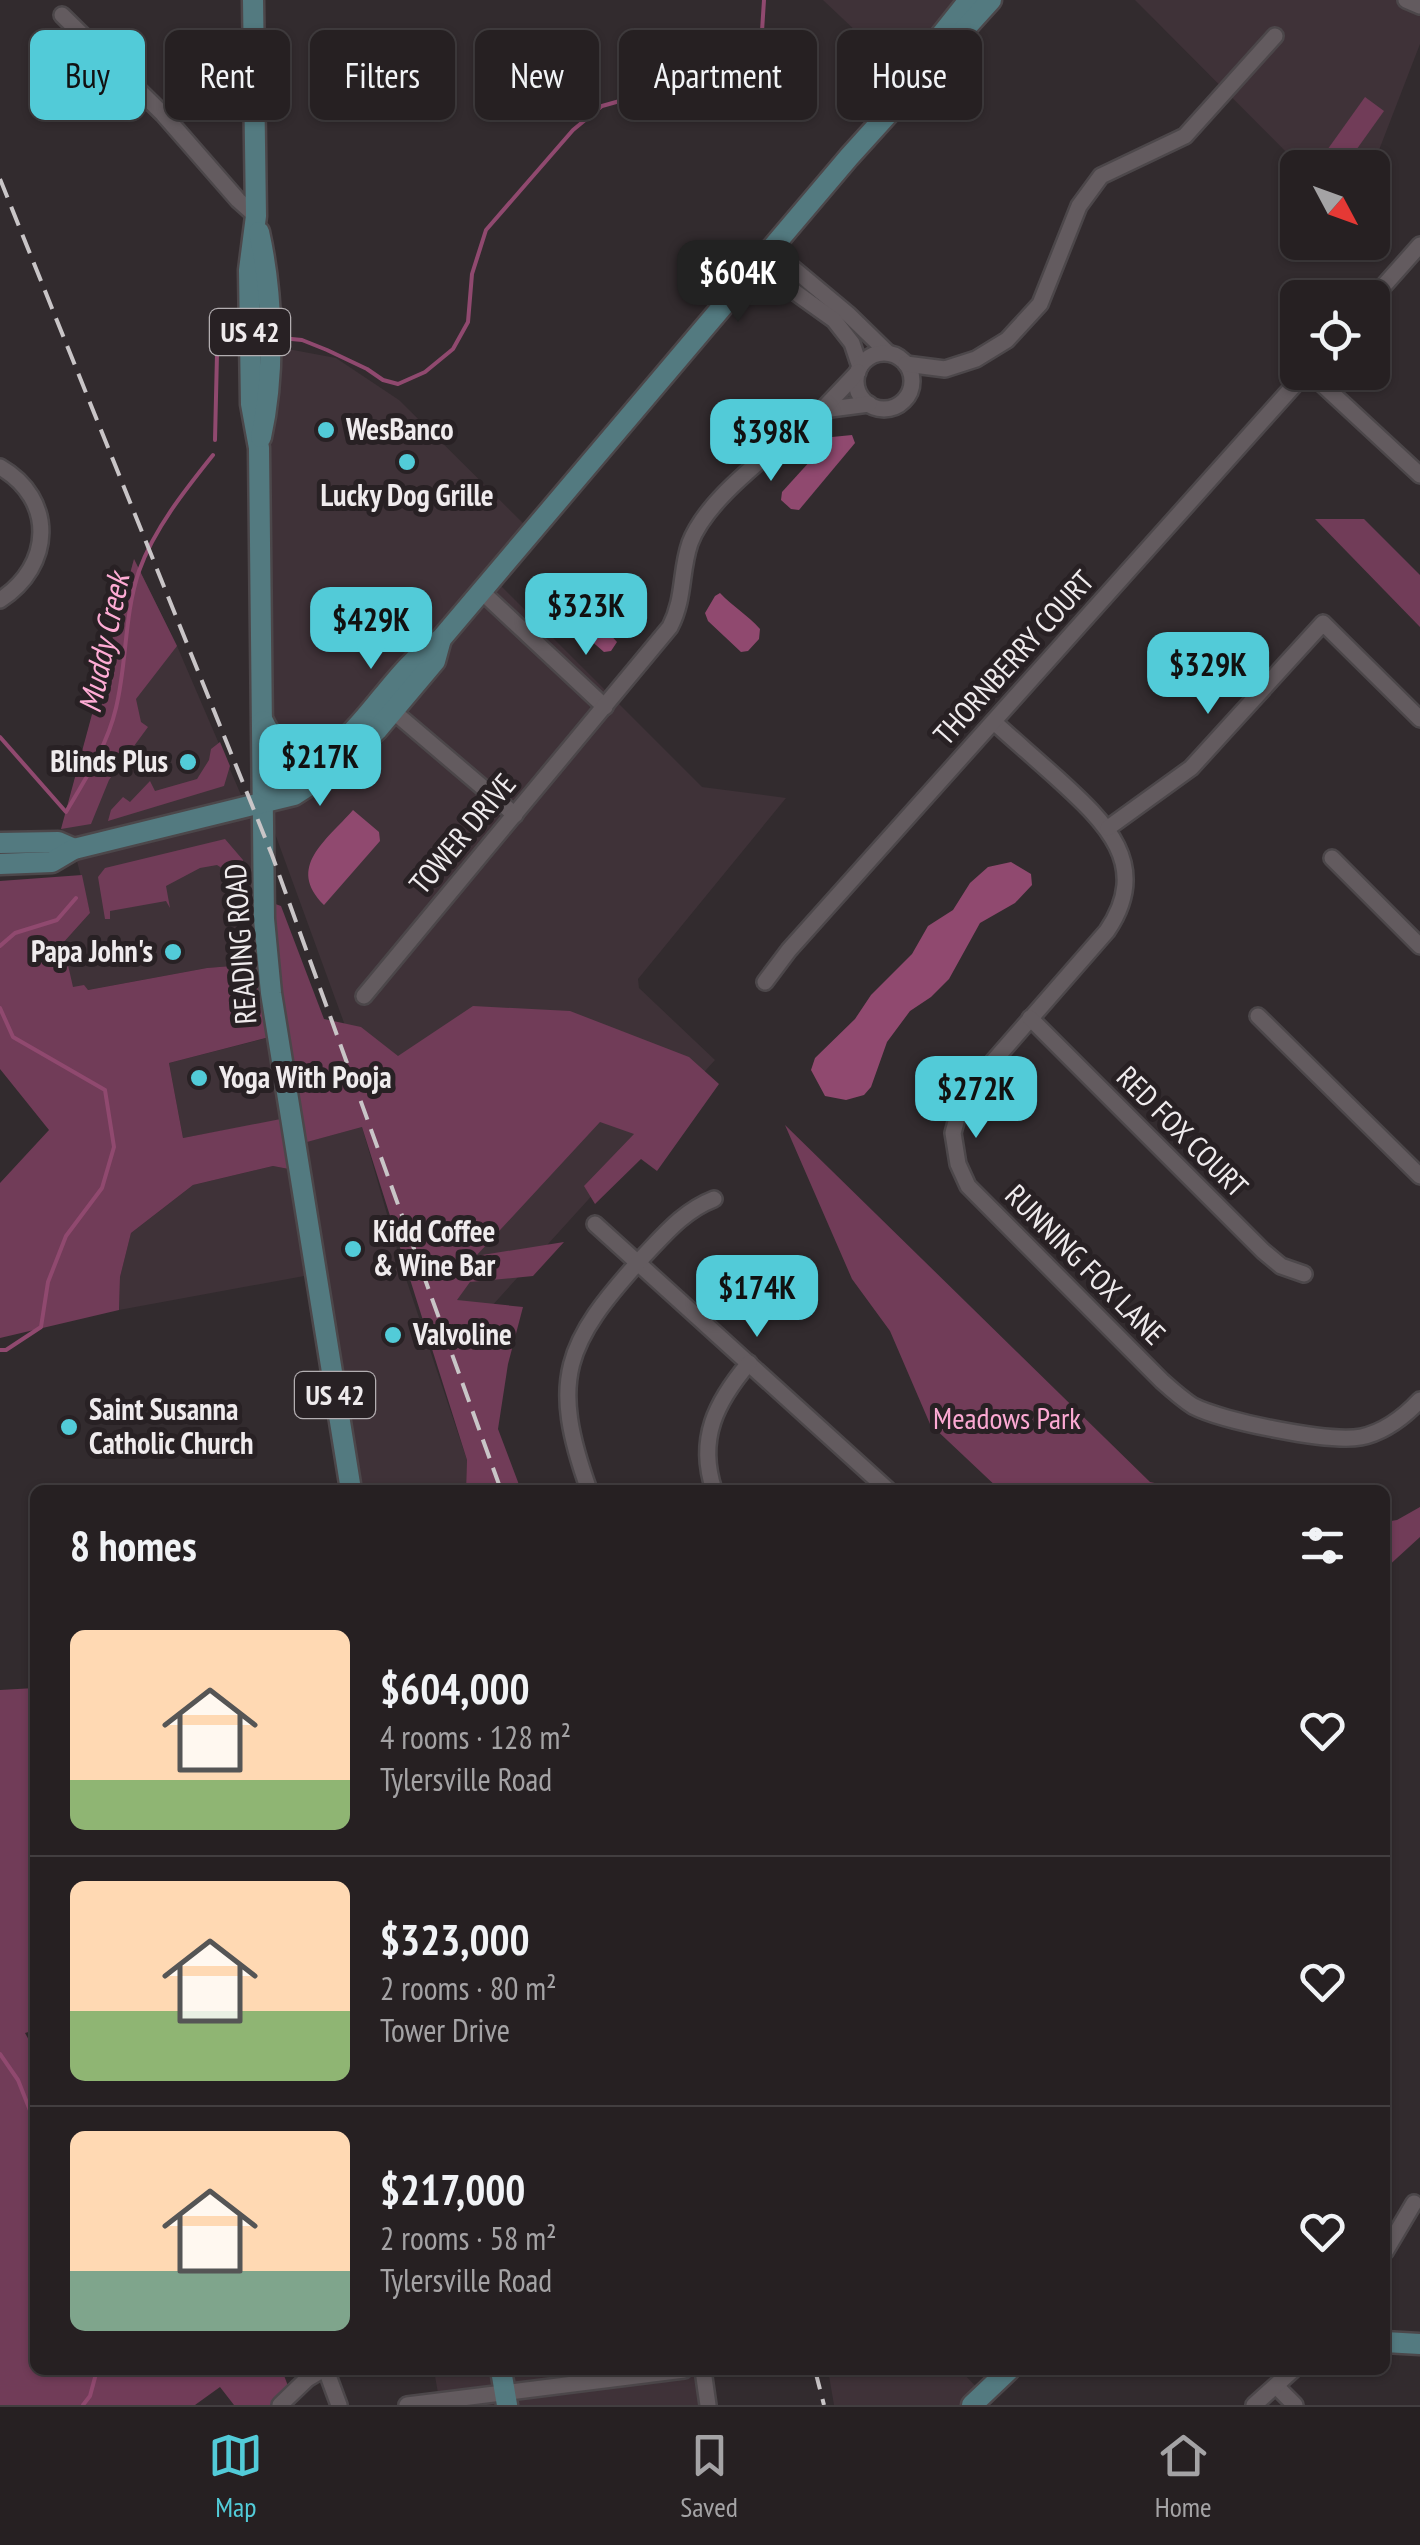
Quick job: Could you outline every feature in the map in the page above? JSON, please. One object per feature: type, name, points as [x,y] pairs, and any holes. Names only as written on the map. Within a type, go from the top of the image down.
[{"type":"main road","name":"READING ROAD","points":[[253,0],[256,216],[250,270],[250,366],[251,404],[259,448],[264,919],[271,993],[350,1485]]},
{"type":"main road","points":[[860,144],[928,49],[969,0]]},
{"type":"main road","points":[[263,802],[279,786],[335,749],[421,652],[441,639],[860,144],[991,0]]},
{"type":"main road","points":[[0,864],[52,862],[74,849],[294,795],[360,747],[435,662],[441,639]]},
{"type":"main road","points":[[261,719],[272,740],[284,748],[314,754],[335,749]]},
{"type":"main road","points":[[0,844],[58,842],[74,849]]},
{"type":"main road","points":[[1390,2342],[1420,2344]]},
{"type":"main road","points":[[972,2405],[1004,2375]]},
{"type":"street","points":[[1406,0],[1420,6]]},
{"type":"street","points":[[62,15],[163,114],[256,216]]},
{"type":"street","points":[[822,410],[868,404],[892,408],[946,369],[1008,340],[1040,304],[1079,206],[1101,176],[1185,136],[1275,36]]},
{"type":"street","points":[[1389,280],[1420,244]]},
{"type":"street","points":[[763,257],[888,353],[906,364],[946,369]]},
{"type":"street","points":[[763,257],[834,320],[852,343],[859,370],[858,390],[868,404]]},
{"type":"street","points":[[859,370],[872,356],[888,353]]},
{"type":"street","points":[[906,364],[912,377],[910,392]]},
{"type":"street","name":"TOWER DRIVE","points":[[364,996],[670,627],[681,600],[689,547],[703,518],[804,422],[822,410],[859,370]]},
{"type":"street","name":"THORNBERRY COURT","points":[[765,982],[789,950],[1292,390]]},
{"type":"street","points":[[1328,390],[1420,475]]},
{"type":"street","points":[[0,466],[17,478],[32,498],[41,536],[33,567],[19,586],[0,600]]},
{"type":"street","points":[[480,591],[609,702]]},
{"type":"street","points":[[1108,828],[1191,768],[1322,624],[1420,719]]},
{"type":"street","points":[[393,711],[516,815]]},
{"type":"street","name":"RUNNING FOX LANE","points":[[994,722],[1108,828],[1123,860],[1124,893],[1107,930],[963,1096],[952,1134],[958,1164],[973,1192],[1162,1382],[1180,1398],[1208,1412],[1343,1438],[1359,1437],[1388,1426],[1420,1400]]},
{"type":"street","points":[[1332,858],[1420,946]]},
{"type":"street","points":[[1258,1016],[1420,1176]]},
{"type":"street","name":"RED FOX COURT","points":[[1030,1018],[1263,1250],[1281,1266],[1304,1274]]},
{"type":"street","points":[[586,1485],[569,1429],[569,1373],[586,1328],[639,1262],[686,1214],[714,1199]]},
{"type":"street","points":[[595,1224],[883,1485]]},
{"type":"street","points":[[713,1485],[707,1465],[711,1422],[725,1393],[749,1363]]},
{"type":"street","points":[[1390,2244],[1414,2203]]},
{"type":"street","points":[[280,2405],[313,2375]]},
{"type":"street","points":[[326,2375],[339,2405]]},
{"type":"street","points":[[406,2405],[506,2399],[653,2375]]},
{"type":"street","points":[[705,2375],[708,2405]]},
{"type":"street","points":[[1254,2405],[1287,2375]]},
{"type":"street","points":[[1276,2386],[1295,2405]]},
{"type":"shaded area","points":[[823,0],[982,0],[956,30],[855,30]]},
{"type":"shaded area","points":[[1135,0],[1420,0],[1420,44],[1379,150],[1284,150]]},
{"type":"shaded area","points":[[261,344],[336,358],[399,400],[531,531],[492,577],[702,787],[786,798],[638,979],[639,988],[715,1060],[460,1341],[265,806],[268,963],[207,968],[88,990],[72,987],[63,943],[90,913],[74,849],[58,842],[134,559],[177,646],[244,802],[263,802]]},
{"type":"shaded area","points":[[852,435],[855,443],[799,510],[791,509],[781,500],[782,492],[832,437]]},
{"type":"shaded area","points":[[556,589],[565,590],[617,642],[611,651],[604,652],[551,606],[550,596]]},
{"type":"shaded area","points":[[720,593],[760,629],[759,639],[748,651],[741,652],[708,621],[705,613]]},
{"type":"shaded area","points":[[353,810],[379,832],[380,841],[324,905],[313,891],[309,866],[322,844]]},
{"type":"shaded area","points":[[1011,862],[1031,874],[1032,885],[1015,903],[980,923],[949,979],[910,1011],[887,1042],[871,1087],[864,1095],[846,1100],[825,1096],[811,1070],[815,1058],[912,954],[928,926],[953,910],[970,883],[988,867]]},
{"type":"shaded area","points":[[278,1035],[291,1118],[183,1138],[169,1063]]},
{"type":"shaded area","points":[[362,1127],[403,1270],[467,1460],[466,1485],[350,1485],[315,1274],[119,1310],[120,1277],[131,1233],[193,1185],[273,1166],[299,1171],[295,1145]]},
{"type":"shaded area","points":[[435,2375],[603,2375],[603,2379],[704,2375],[708,2405],[440,2405]]},
{"type":"shaded area","points":[[829,2375],[965,2375],[983,2394],[972,2405],[834,2405]]},
{"type":"green space","points":[[1365,97],[1384,111],[1356,150],[1327,150]]},
{"type":"green space","points":[[1315,519],[1364,519],[1420,575],[1420,627]]},
{"type":"green space","points":[[134,559],[177,646],[136,699],[141,722],[148,727],[109,780],[91,824],[61,829]]},
{"type":"green space","points":[[220,742],[230,766],[224,786],[108,821],[111,810],[123,797],[130,802],[150,781],[155,791],[197,779],[211,749]]},
{"type":"green space","points":[[225,839],[243,860],[243,899],[239,898],[228,872],[217,865],[200,868],[166,886],[170,908],[166,901],[110,911],[110,919],[105,919],[98,877],[105,868]]},
{"type":"green space","points":[[82,875],[90,913],[63,943],[73,987],[84,985],[88,990],[207,968],[267,963],[264,900],[281,906],[324,1019],[361,1027],[398,1056],[473,1006],[570,1011],[689,1057],[719,1084],[657,1171],[641,1159],[595,1204],[584,1186],[634,1134],[600,1122],[476,1256],[564,1242],[533,1276],[470,1282],[457,1300],[523,1307],[508,1364],[498,1429],[519,1485],[466,1485],[467,1460],[362,1127],[296,1145],[299,1171],[273,1166],[193,1185],[131,1233],[120,1277],[119,1310],[0,1338],[0,1183],[49,1130],[0,1069],[0,881]],"holes":[[[277,1035],[291,1117],[183,1138],[169,1063]]]},
{"type":"green space","name":"Meadows Park","points":[[785,1125],[1150,1482],[1164,1485],[995,1485],[930,1424],[890,1331],[852,1279]]},
{"type":"green space","points":[[1420,1507],[1420,1537],[1390,1564],[1390,1521]]},
{"type":"green space","points":[[30,1688],[30,2032],[25,2033],[30,2042],[30,2375],[284,2375],[291,2394],[280,2405],[234,2405],[220,2387],[195,2405],[0,2405],[0,1690]]},
{"type":"waterway","name":"Muddy Creek","points":[[281,338],[302,340],[398,384],[425,372],[453,349],[468,322],[472,274],[486,230],[573,130],[602,106],[744,66],[761,47],[764,0]]},
{"type":"waterway","name":"Muddy Creek","points":[[215,440],[217,354],[233,341]]},
{"type":"waterway","name":"Muddy Creek","points":[[0,737],[66,812],[112,722],[131,605],[145,555],[171,510],[213,455]]},
{"type":"waterway","name":"Muddy Creek","points":[[0,946],[15,933],[57,920],[76,898]]},
{"type":"waterway","name":"Muddy Creek","points":[[0,1008],[13,1037],[105,1090],[114,1147],[102,1188],[66,1236],[48,1282],[41,1327],[0,1350]]},
{"type":"waterway","name":"Muddy Creek","points":[[0,2054],[18,2080],[30,2110]]},
{"type":"waterway","name":"Muddy Creek","points":[[83,2405],[96,2375]]},
{"type":"railway","points":[[0,179],[272,855],[499,1485]]},
{"type":"railway","points":[[816,2375],[824,2405]]},
{"type":"place","name":"WesBanco","points":[[326,430]]},
{"type":"place","name":"Lucky Dog Grille","points":[[407,462]]},
{"type":"place","name":"Blinds Plus","points":[[188,762]]},
{"type":"place","name":"Papa John's","points":[[173,952]]},
{"type":"place","name":"Yoga With Pooja","points":[[199,1078]]},
{"type":"place","name":"Kidd Coffee & Wine Bar","points":[[353,1249]]},
{"type":"place","name":"Valvoline","points":[[393,1335]]},
{"type":"place","name":"Saint Susanna Catholic Church","points":[[69,1427]]}]
